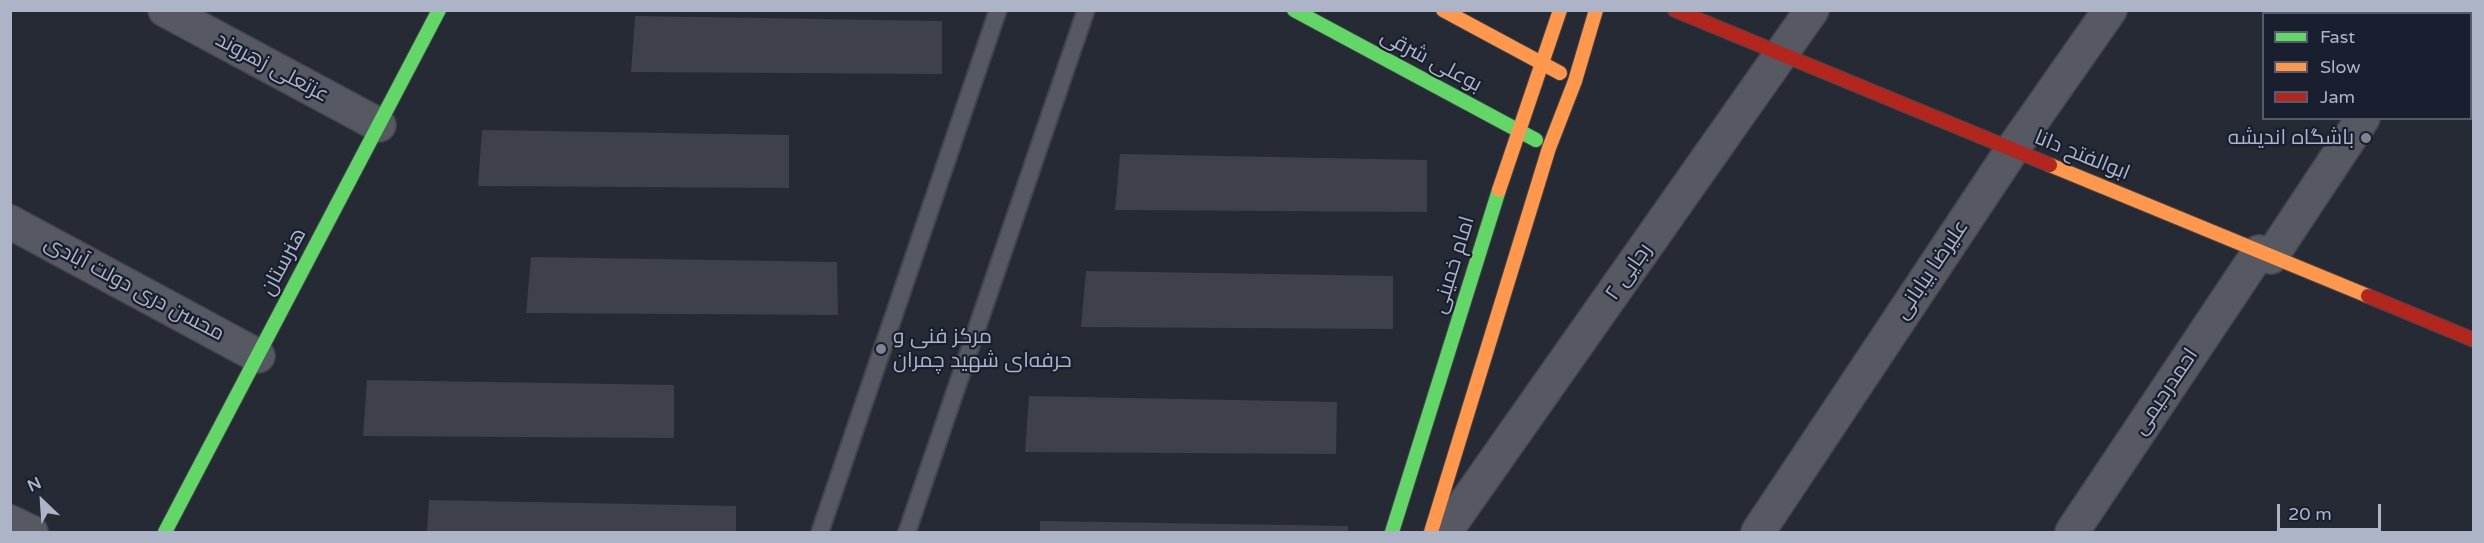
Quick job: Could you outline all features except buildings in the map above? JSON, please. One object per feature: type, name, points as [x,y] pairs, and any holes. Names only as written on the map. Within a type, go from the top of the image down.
[{"type":"main road","name":"هنرستان","points":[[165,532],[439,10]]},
{"type":"main road","name":"بوعلی شرقی","points":[[1294,10],[1549,148]]},
{"type":"main road","points":[[1443,10],[1575,81]]},
{"type":"main road","name":"امام خمینی","points":[[1392,532],[1518,131],[1560,10]]},
{"type":"main road","points":[[1431,532],[1549,148],[1575,81],[1596,10]]},
{"type":"main road","name":"ابوالفتح دانا","points":[[1675,10],[2474,340]]},
{"type":"street","name":"عزتعلی زهروند","points":[[165,10],[379,125]]},
{"type":"street","name":"رجایی ۲","points":[[1445,532],[1812,10]]},
{"type":"street","name":"علیرضا بیابانی","points":[[1758,532],[2012,150],[2110,10]]},
{"type":"street","name":"احمدرحیمی","points":[[2072,532],[2265,254],[2362,120]]},
{"type":"street","name":"محسن دری دولت آبادی","points":[[10,222],[258,356]]},
{"type":"street","points":[[10,522],[31,532]]},
{"type":"lane","points":[[820,532],[998,10]]},
{"type":"lane","points":[[907,532],[1086,10]]},
{"type":"traffic: fast","points":[[165,532],[439,10]]},
{"type":"traffic: fast","points":[[1294,10],[1536,140]]},
{"type":"traffic: fast","points":[[1392,532],[1499,190]]},
{"type":"traffic: slow","points":[[1443,10],[1560,73]]},
{"type":"traffic: slow","points":[[1499,190],[1560,10]]},
{"type":"traffic: slow","points":[[1431,532],[1549,148],[1575,81],[1596,10]]},
{"type":"traffic: slow","points":[[2050,165],[2368,296]]},
{"type":"traffic: jam","points":[[1675,10],[2050,165]]},
{"type":"traffic: jam","points":[[2368,296],[2474,340]]},
{"type":"place","name":"باشگاه اندیشه","points":[[2366,138]]},
{"type":"place","name":"مرکز فنی و حرفه‌ای شهید چمران","points":[[881,349]]}]
